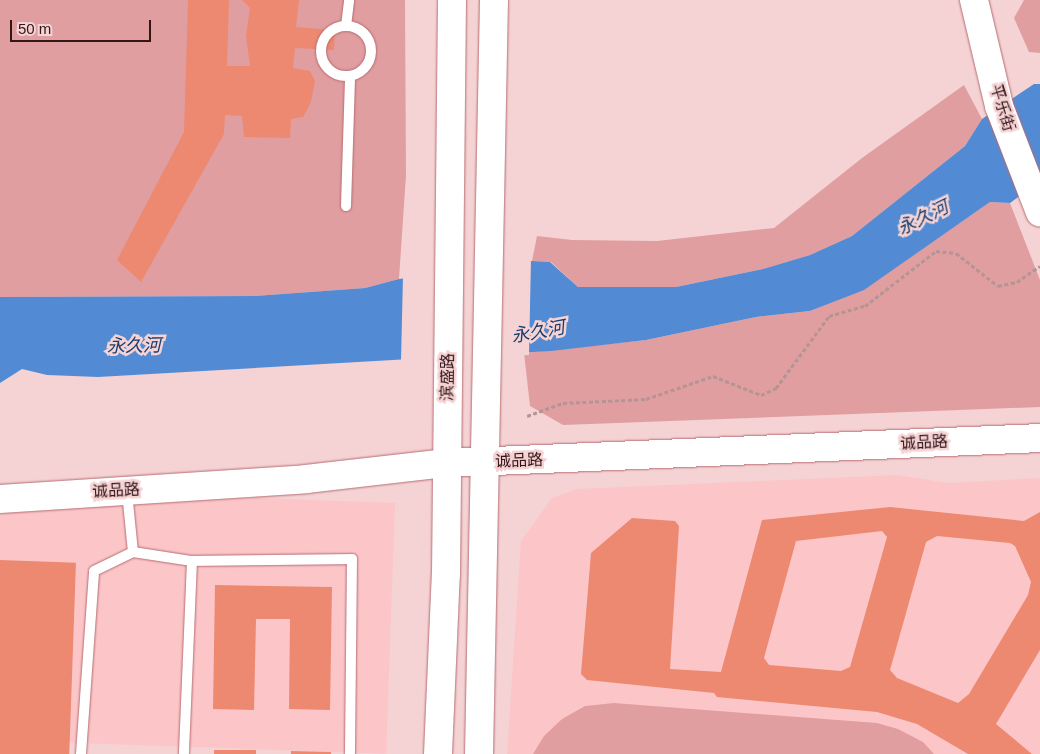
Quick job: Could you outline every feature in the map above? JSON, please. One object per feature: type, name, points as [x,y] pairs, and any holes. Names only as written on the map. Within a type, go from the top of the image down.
[{"type":"main road","name":"滨盛路","points":[[438,754],[446,464],[452,0]]},
{"type":"main road","points":[[478,754],[494,0]]},
{"type":"main road","name":"平乐街","points":[[974,0],[999,106],[1036,203]]},
{"type":"main road","name":"诚品路","points":[[0,499],[306,479],[446,464],[1040,438]]},
{"type":"lane","points":[[346,26],[350,0]]},
{"type":"lane","points":[[346,26],[365,35],[371,52],[365,66],[350,76],[341,76],[328,68],[321,50],[327,34],[346,26]]},
{"type":"lane","points":[[346,206],[350,76]]},
{"type":"lane","points":[[127,491],[133,552]]},
{"type":"lane","points":[[81,754],[94,571],[133,552],[192,561],[352,559],[350,754]]},
{"type":"lane","points":[[184,754],[192,561]]},
{"type":"path","points":[[527,416],[563,403],[646,399],[713,376],[761,395],[776,388],[829,316],[866,306],[936,251],[956,253],[998,286],[1016,282],[1040,266]]},
{"type":"shaded area","points":[[0,0],[405,0],[406,175],[399,279],[365,288],[255,296],[0,297]]},
{"type":"shaded area","points":[[1024,0],[1040,0],[1040,53],[1029,52],[1014,18]]},
{"type":"shaded area","points":[[964,85],[982,119],[965,146],[852,236],[810,255],[763,269],[676,287],[578,287],[551,262],[532,261],[537,236],[572,240],[657,241],[774,228],[862,158]]},
{"type":"shaded area","points":[[990,202],[1010,203],[1040,280],[1040,407],[563,425],[530,406],[524,353],[646,340],[756,317],[810,311],[864,289]]},
{"type":"shaded area","points":[[897,475],[949,483],[1040,478],[1040,754],[507,754],[521,541],[552,498],[577,489]]},
{"type":"shaded area","points":[[0,489],[395,503],[386,754],[0,740]]},
{"type":"shaded area","points":[[614,703],[877,723],[898,729],[923,742],[934,754],[533,754],[544,736],[562,719],[585,706]]},
{"type":"water","name":"永久河","points":[[1034,84],[1040,84],[1040,181],[1010,203],[990,202],[864,290],[810,311],[756,317],[646,340],[551,351],[98,377],[47,375],[22,369],[0,383],[0,297],[255,296],[365,288],[399,279],[532,261],[550,262],[578,287],[676,287],[763,269],[810,255],[852,236],[965,146],[982,119]]},
{"type":"pier","points":[[531,258],[529,355],[401,361],[403,276]]},
{"type":"building","points":[[188,0],[229,0],[227,66],[250,66],[246,36],[250,8],[242,0],[299,0],[296,27],[335,30],[334,50],[295,48],[293,68],[310,71],[315,81],[311,102],[303,117],[291,119],[290,138],[244,137],[242,116],[225,115],[224,134],[141,282],[117,260],[184,132]]},
{"type":"building","points":[[890,507],[1024,521],[1040,512],[1040,650],[996,724],[1032,754],[968,754],[917,724],[877,712],[717,697],[714,693],[587,680],[581,674],[591,553],[632,518],[675,521],[679,526],[670,669],[721,672],[762,520]],"holes":[[[882,531],[887,537],[850,667],[841,671],[769,665],[764,658],[796,541]],[[937,536],[1010,543],[1015,546],[1031,582],[1028,595],[969,694],[958,703],[897,678],[890,670],[926,542]]]},
{"type":"building","points":[[0,560],[76,563],[69,754],[0,754]]},
{"type":"building","points":[[215,585],[332,587],[330,710],[289,709],[290,619],[256,619],[254,710],[213,709]]},
{"type":"building","points":[[214,750],[256,750],[256,754],[214,754]]},
{"type":"building","points":[[291,751],[331,752],[331,754],[291,754]]}]
